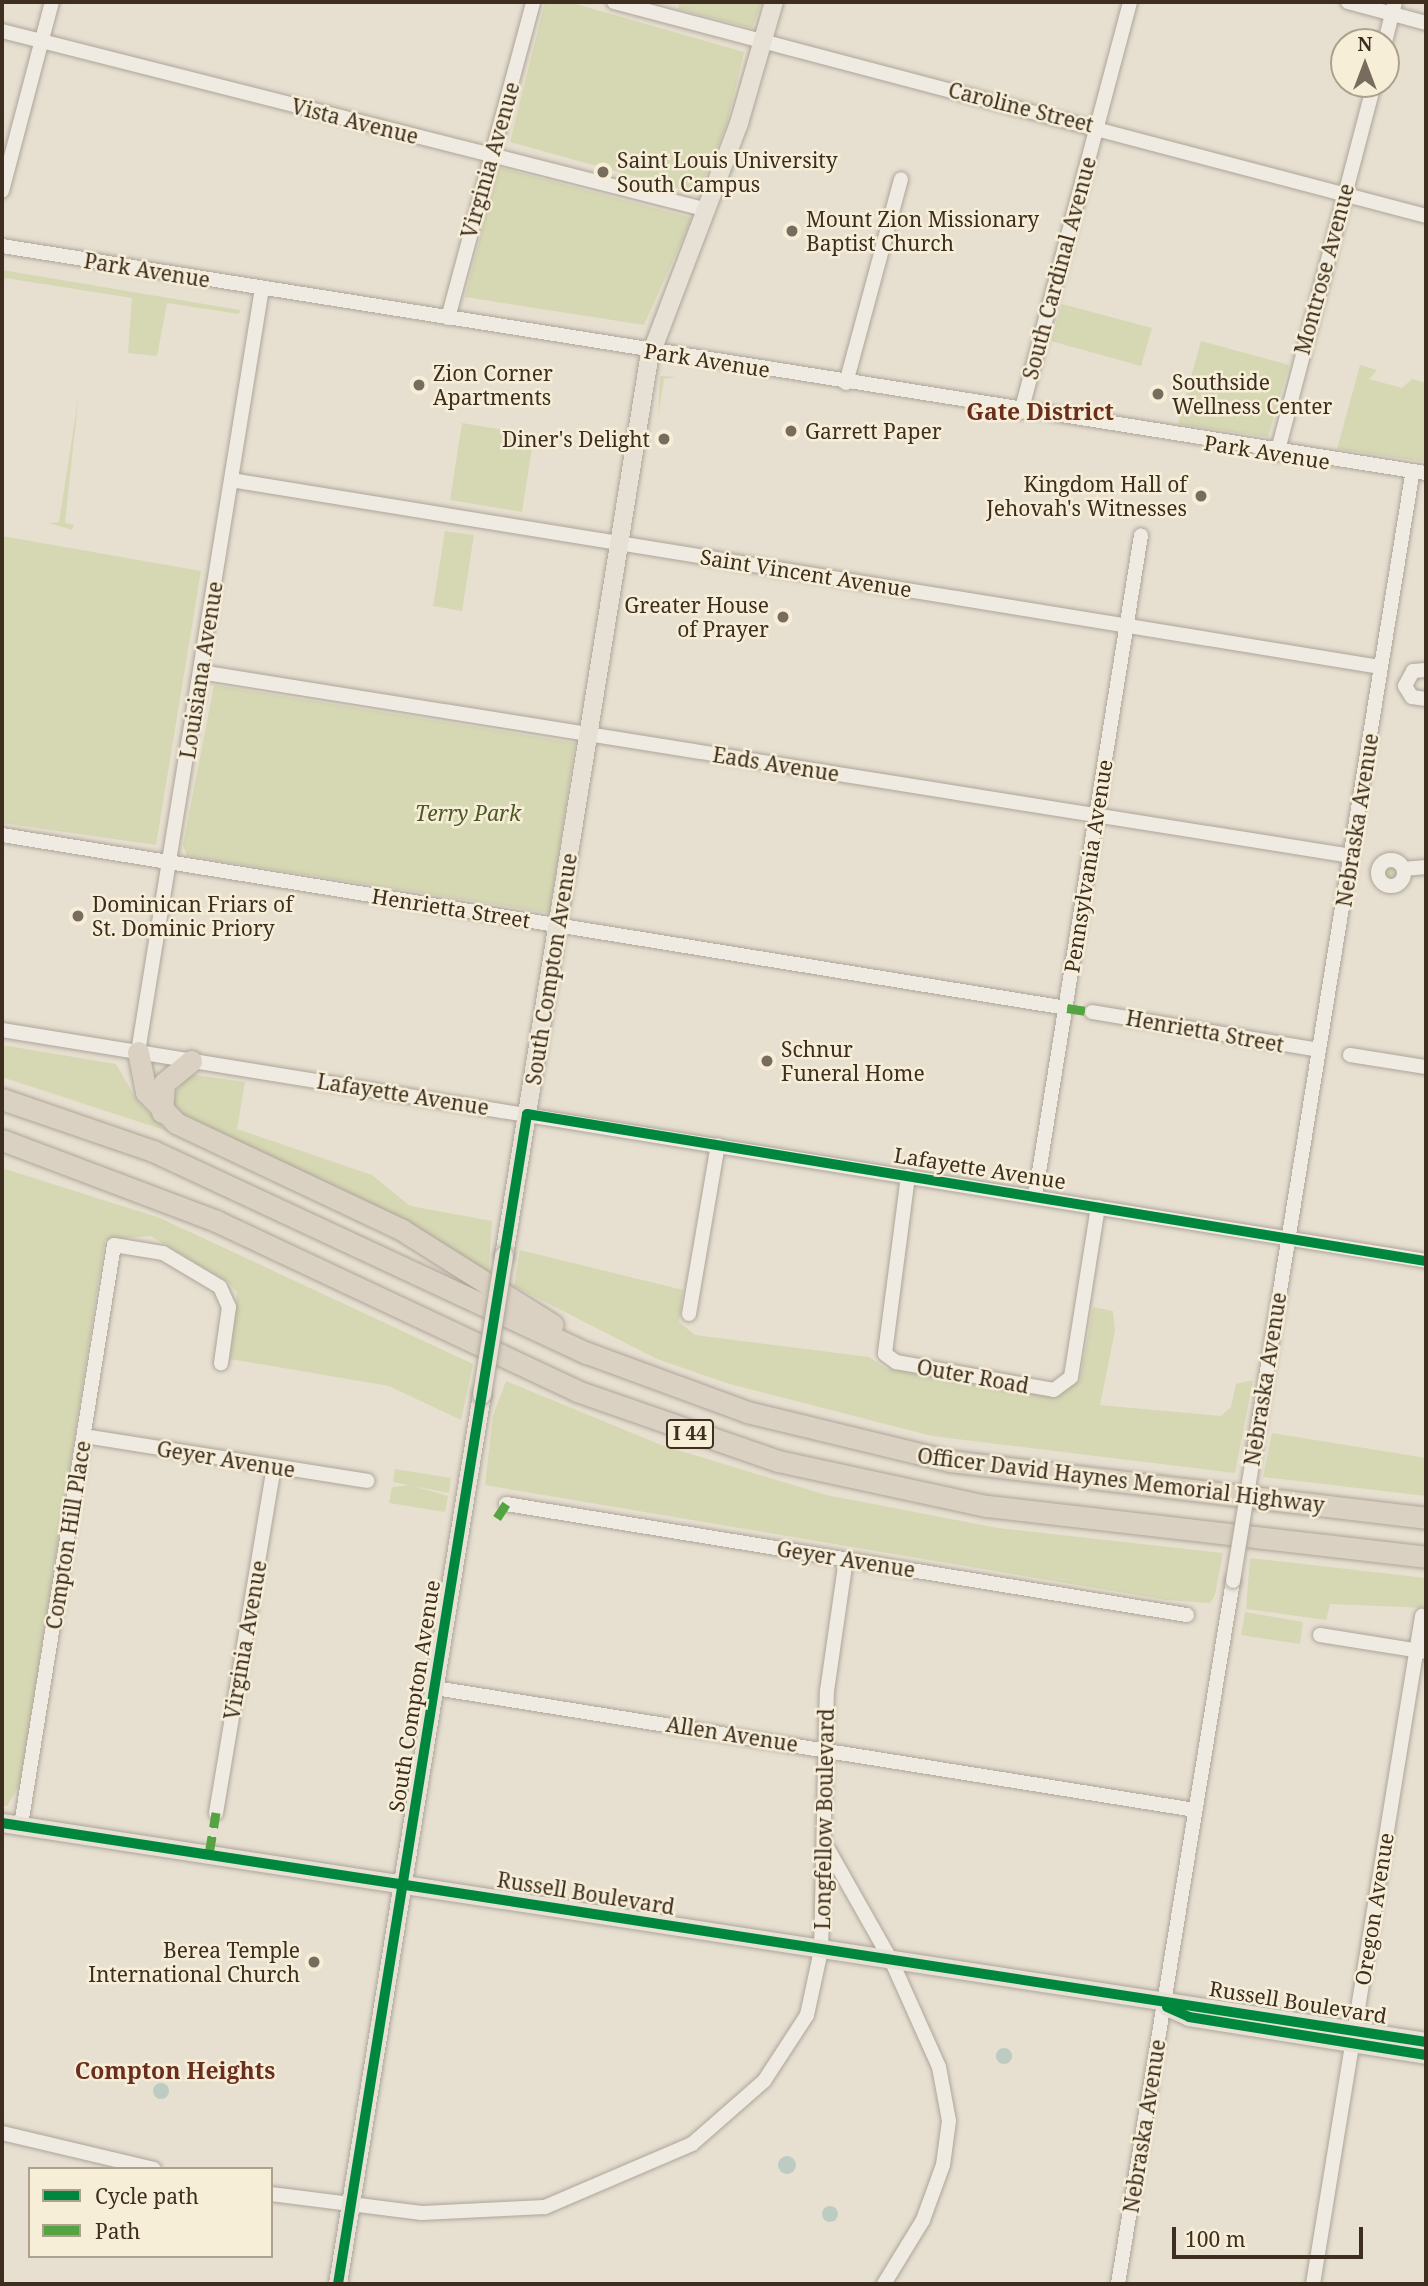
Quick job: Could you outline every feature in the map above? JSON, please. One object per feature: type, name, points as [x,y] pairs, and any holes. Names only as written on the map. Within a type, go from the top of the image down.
[{"type":"highway","points":[[138,1052],[141,1082],[162,1112],[427,1244],[587,1353]]},
{"type":"highway","points":[[162,1112],[164,1083],[191,1061]]},
{"type":"highway","name":"Officer David Haynes Memorial Highway","points":[[2,1099],[217,1178],[587,1353],[747,1412],[904,1452],[1426,1518]]},
{"type":"highway","name":"Officer David Haynes Memorial Highway","points":[[2,1140],[205,1216],[577,1391],[778,1461],[988,1506],[1426,1557]]},
{"type":"main road","name":"South Compton Avenue","points":[[338,2284],[650,352],[708,210],[774,2]]},
{"type":"main road","name":"Russell Boulevard","points":[[2,1823],[1164,2005],[1353,2037],[1426,2055]]},
{"type":"main road","name":"Russell Boulevard","points":[[1353,2037],[1426,2042]]},
{"type":"street","points":[[2,191],[52,2]]},
{"type":"street","name":"Virginia Avenue","points":[[448,318],[533,2]]},
{"type":"street","name":"Caroline Street","points":[[614,2],[1097,126],[1426,216]]},
{"type":"street","name":"South Cardinal Avenue","points":[[1021,412],[1130,2]]},
{"type":"street","points":[[1348,2],[1394,8],[1426,23]]},
{"type":"street","points":[[1389,28],[1394,8]]},
{"type":"street","name":"Vista Avenue","points":[[2,32],[708,210]]},
{"type":"street","name":"Montrose Avenue","points":[[1277,454],[1370,98]]},
{"type":"street","points":[[846,383],[901,179]]},
{"type":"street","name":"Park Avenue","points":[[2,246],[1277,454],[1419,474],[1426,482]]},
{"type":"street","name":"Louisiana Avenue","points":[[138,1052],[262,288]]},
{"type":"street","name":"Nebraska Avenue","points":[[1118,2284],[1381,667],[1419,474]]},
{"type":"street","name":"Saint Vincent Avenue","points":[[231,480],[1381,667]]},
{"type":"street","name":"Pennsylvania Avenue","points":[[1035,1197],[1141,535]]},
{"type":"street","points":[[1426,670],[1413,671],[1405,686],[1412,697],[1426,699]]},
{"type":"street","name":"Eads Avenue","points":[[200,672],[1351,856]]},
{"type":"street","name":"Henrietta Street","points":[[2,835],[1067,1008]]},
{"type":"street","points":[[1404,869],[1426,867]]},
{"type":"street","name":"Henrietta Street","points":[[1091,1012],[1318,1050]]},
{"type":"street","name":"Lafayette Avenue","points":[[2,1030],[1426,1261]]},
{"type":"street","points":[[1350,1055],[1426,1067]]},
{"type":"street","points":[[689,1314],[718,1145]]},
{"type":"street","name":"Outer Road","points":[[908,1176],[885,1354],[896,1362],[1054,1390],[1064,1386],[1071,1377],[1098,1207]]},
{"type":"street","name":"Compton Hill Place","points":[[21,1825],[114,1245],[163,1253],[220,1287],[229,1307],[220,1363]]},
{"type":"street","name":"Geyer Avenue","points":[[84,1436],[367,1481]]},
{"type":"street","name":"Virginia Avenue","points":[[216,1814],[274,1466]]},
{"type":"street","name":"Geyer Avenue","points":[[506,1504],[1187,1615]]},
{"type":"street","name":"Longfellow Boulevard","points":[[273,2194],[350,2207],[481,2214],[545,2207],[692,2144],[764,2081],[789,2049],[807,2015],[821,1950],[827,1848],[826,1748],[831,1655],[846,1559]]},
{"type":"street","name":"Oregon Avenue","points":[[1313,2284],[1353,2037],[1421,1652],[1422,1616]]},
{"type":"street","points":[[1320,1635],[1421,1652]]},
{"type":"street","name":"Allen Avenue","points":[[435,1688],[826,1748],[1195,1810]]},
{"type":"street","points":[[827,1848],[892,1962],[939,2067],[949,2121],[943,2165],[923,2220],[884,2284]]},
{"type":"street","points":[[2,2133],[146,2167]]},
{"type":"green space","points":[[545,2],[569,2],[744,52],[727,123],[698,194],[510,142]]},
{"type":"green space","points":[[680,2],[762,2],[752,28],[678,9]]},
{"type":"green space","points":[[498,167],[692,218],[644,325],[465,297]]},
{"type":"green space","points":[[2,270],[240,310],[239,314],[167,303],[157,356],[128,353],[132,298],[5,278],[2,289]]},
{"type":"green space","points":[[1062,304],[1152,328],[1141,366],[1051,341]]},
{"type":"green space","points":[[1201,341],[1289,365],[1268,437],[1178,424]]},
{"type":"green space","points":[[1360,365],[1377,370],[1369,379],[1402,388],[1412,379],[1426,383],[1426,462],[1337,449]]},
{"type":"green space","points":[[660,376],[677,377],[664,379],[658,417]]},
{"type":"green space","points":[[79,393],[65,523],[74,525],[72,530],[49,523],[59,522]]},
{"type":"green space","points":[[462,423],[534,435],[522,512],[450,500]]},
{"type":"green space","points":[[445,531],[474,535],[462,611],[433,606]]},
{"type":"green space","points":[[2,536],[201,571],[156,845],[2,823]]},
{"type":"green space","name":"Terry Park","points":[[214,685],[575,743],[550,913],[187,856],[183,845]]},
{"type":"green space","points":[[1391,864],[1397,867],[1400,873],[1397,879],[1391,882],[1385,879],[1382,873],[1385,867]]},
{"type":"green space","points":[[2,1045],[116,1064],[138,1102],[167,1131],[2,1077]]},
{"type":"green space","points":[[188,1074],[245,1082],[237,1129],[372,1175],[410,1206],[492,1221],[488,1276],[185,1117],[171,1100]]},
{"type":"green space","points":[[2,1168],[160,1218],[473,1364],[461,1420],[389,1386],[230,1359],[237,1292],[228,1282],[151,1236],[105,1240],[20,1784],[7,1806],[2,1806]]},
{"type":"green space","points":[[520,1250],[683,1290],[679,1322],[695,1335],[869,1357],[885,1368],[1053,1396],[1080,1380],[1093,1307],[1113,1311],[1115,1331],[1100,1405],[1221,1416],[1231,1407],[1236,1384],[1253,1380],[1235,1473],[932,1436],[726,1383],[657,1359],[514,1286]]},
{"type":"green space","points":[[506,1381],[661,1445],[826,1495],[998,1528],[1223,1553],[1215,1595],[1210,1603],[1166,1600],[485,1485],[493,1416]]},
{"type":"green space","points":[[1272,1433],[1426,1458],[1426,1496],[1263,1477]]},
{"type":"green space","points":[[395,1469],[451,1478],[449,1493],[393,1482]]},
{"type":"green space","points":[[410,1485],[448,1496],[445,1512],[389,1503],[392,1487]]},
{"type":"green space","points":[[1250,1558],[1426,1578],[1426,1608],[1330,1604],[1326,1620],[1246,1609]]},
{"type":"green space","points":[[1245,1612],[1303,1622],[1300,1644],[1241,1635]]},
{"type":"shaded area","points":[[1004,2048],[1012,2056],[1004,2064],[996,2056]]},
{"type":"shaded area","points":[[158,2083],[164,2083],[169,2091],[167,2097],[158,2099],[153,2094],[153,2088]]},
{"type":"shaded area","points":[[783,2156],[791,2156],[796,2165],[794,2172],[783,2174],[778,2169],[778,2161]]},
{"type":"shaded area","points":[[830,2206],[836,2208],[836,2220],[830,2222],[824,2220],[822,2214],[824,2208]]},
{"type":"marked path","points":[[1067,1008],[1092,1012]]},
{"type":"marked path","points":[[497,1518],[506,1504]]},
{"type":"marked path","points":[[209,1854],[216,1813]]},
{"type":"cycle path","points":[[338,2284],[527,1114],[1426,1261]]},
{"type":"cycle path","points":[[2,1823],[1426,2042]]},
{"type":"cycle path","points":[[1167,2007],[1189,2017],[1426,2055]]},
{"type":"place","name":"Saint Louis University South Campus","points":[[603,172]]},
{"type":"place","name":"Mount Zion Missionary Baptist Church","points":[[792,231]]},
{"type":"place","name":"Zion Corner Apartments","points":[[419,385]]},
{"type":"place","name":"Southside Wellness Center","points":[[1158,394]]},
{"type":"place","name":"Garrett Paper","points":[[791,431]]},
{"type":"place","name":"Diner's Delight","points":[[664,439]]},
{"type":"place","name":"Kingdom Hall of Jehovah's Witnesses","points":[[1201,496]]},
{"type":"place","name":"Greater House of Prayer","points":[[783,617]]},
{"type":"place","name":"Dominican Friars of St. Dominic Priory","points":[[78,916]]},
{"type":"place","name":"Schnur Funeral Home","points":[[767,1061]]},
{"type":"place","name":"Berea Temple International Church","points":[[314,1962]]},
{"type":"district","name":"Gate District","points":[[1040,411]]},
{"type":"district","name":"Compton Heights","points":[[175,2070]]}]
